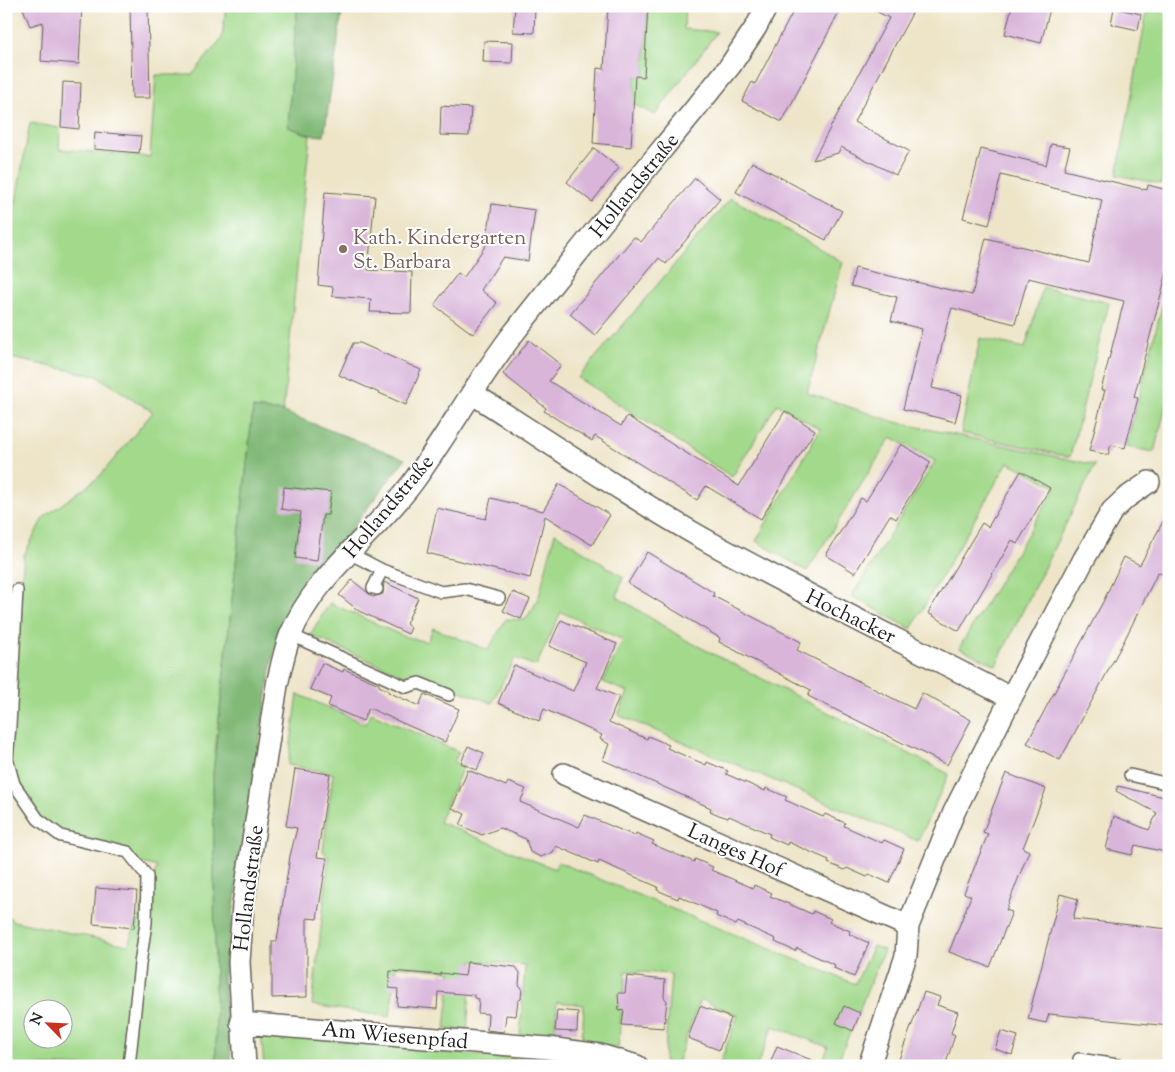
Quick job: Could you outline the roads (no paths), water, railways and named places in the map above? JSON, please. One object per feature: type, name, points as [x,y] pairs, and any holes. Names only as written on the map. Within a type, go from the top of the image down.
[{"type":"street","name":"Hollandstraße","points":[[244,1066],[239,962],[243,905],[277,685],[283,658],[291,635],[303,611],[318,588],[412,483],[512,336],[730,66],[756,27],[767,6]]},
{"type":"street","name":"Hochacker","points":[[473,394],[710,542],[799,590],[1011,698]]},
{"type":"street","points":[[869,1066],[906,956],[908,926],[954,812],[1011,698],[1084,559],[1112,511],[1126,498],[1149,482]]},
{"type":"street","name":"Langes Hof","points":[[564,774],[908,926]]},
{"type":"street","name":"Am Wiesenpfad","points":[[242,1023],[548,1048],[600,1055],[638,1066]]},
{"type":"lane","points":[[350,553],[382,570],[441,592],[465,589],[499,598]]},
{"type":"lane","points":[[376,589],[373,588],[382,570]]},
{"type":"lane","points":[[17,590],[7,759],[14,784],[38,819],[61,836],[128,852],[147,876],[146,923],[128,1066]]},
{"type":"lane","points":[[291,635],[406,686],[419,683],[449,695]]},
{"type":"lane","points":[[1130,776],[1169,784]]},
{"type":"lane","points":[[1079,1059],[1124,1066]]},
{"type":"place","name":"Kath. Kindergarten St. Barbara","points":[[343,249]]}]
